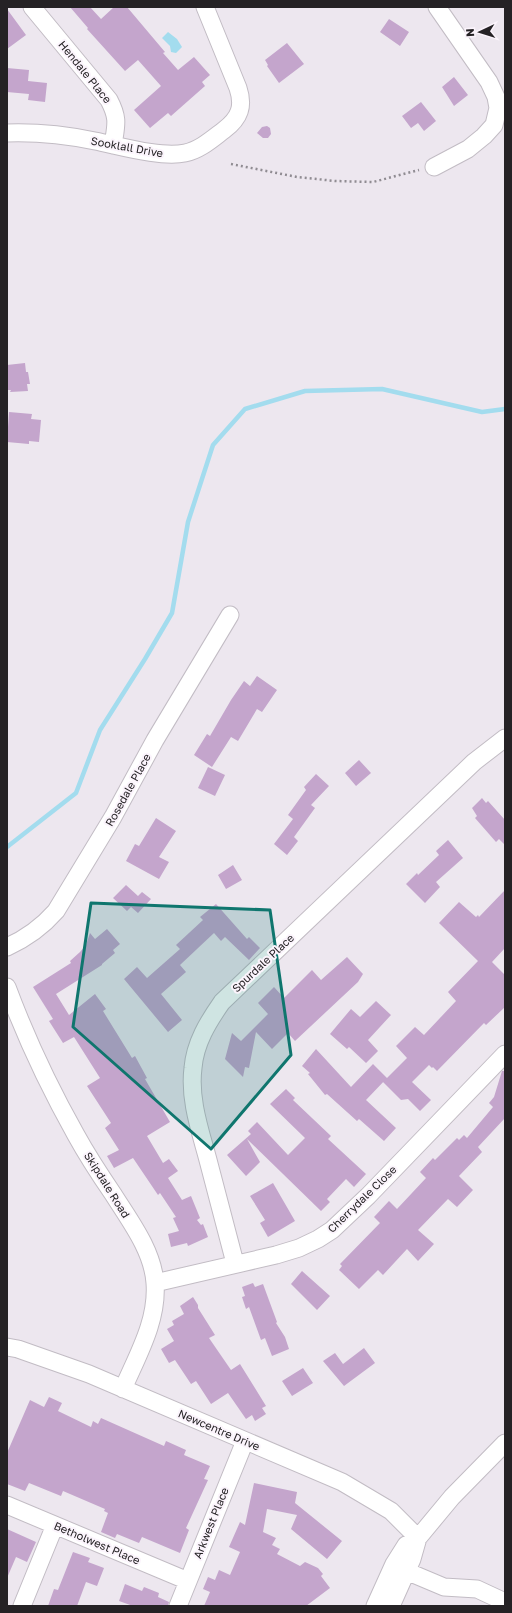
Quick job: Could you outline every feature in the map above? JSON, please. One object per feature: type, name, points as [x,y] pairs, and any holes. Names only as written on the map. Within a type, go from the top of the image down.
[{"type":"street","name":"Hendale Place","points":[[32,7],[109,100],[115,112],[116,122],[113,145]]},
{"type":"street","name":"Sooklall Drive","points":[[7,133],[38,133],[93,140],[160,154],[184,154],[204,146],[228,128],[235,120],[241,105],[241,99],[206,7]]},
{"type":"street","points":[[434,167],[468,149],[484,136],[494,125],[498,108],[496,97],[489,82],[437,7]]},
{"type":"street","name":"Rosedale Place","points":[[7,947],[34,932],[56,911],[113,817],[155,740],[230,615]]},
{"type":"street","name":"Spurdale Place","points":[[235,1263],[199,1127],[192,1093],[192,1067],[198,1044],[207,1023],[222,1002],[474,762],[505,738]]},
{"type":"street","name":"Skipdale Road","points":[[7,987],[35,1054],[56,1099],[76,1136],[130,1221],[145,1248],[153,1268],[155,1298],[152,1318],[123,1389]]},
{"type":"street","name":"Cherrydale Close","points":[[155,1283],[299,1248],[332,1230],[368,1196],[505,1054]]},
{"type":"street","name":"Newcentre Drive","points":[[7,1347],[18,1349],[89,1374],[342,1482],[391,1510],[418,1538]]},
{"type":"street","name":"Arkwest Place","points":[[178,1606],[245,1441]]},
{"type":"street","points":[[376,1606],[394,1564],[406,1545],[418,1538],[452,1497],[505,1443]]},
{"type":"street","name":"Betholwest Place","points":[[7,1505],[188,1581]]},
{"type":"street","points":[[22,1606],[55,1525]]},
{"type":"street","points":[[391,1606],[416,1550],[418,1538]]},
{"type":"street","points":[[406,1571],[444,1587],[477,1590],[505,1602]]},
{"type":"path","points":[[231,164],[297,177],[335,181],[373,182],[434,167]]},
{"type":"highlighted area","points":[[91,903],[270,910],[291,1055],[211,1149],[73,1027]]},
{"type":"water","points":[[168,32],[177,39],[182,47],[176,53],[171,52],[170,46],[162,38]]},
{"type":"building","points":[[70,7],[90,7],[101,19],[114,7],[127,7],[165,52],[163,53],[178,70],[194,57],[210,75],[202,82],[205,86],[171,116],[168,113],[150,128],[134,110],[161,86],[138,60],[125,71],[87,29],[88,28]]},
{"type":"building","points":[[7,9],[26,35],[7,49]]},
{"type":"building","points":[[389,19],[409,32],[400,46],[380,32]]},
{"type":"building","points":[[287,43],[304,64],[279,83],[267,66],[268,65],[265,60]]},
{"type":"building","points":[[7,68],[29,70],[28,81],[47,83],[45,102],[28,100],[29,94],[7,92]]},
{"type":"building","points":[[454,77],[468,95],[454,106],[442,87]]},
{"type":"building","points":[[421,102],[436,121],[424,131],[418,123],[411,128],[402,116]]},
{"type":"building","points":[[267,126],[270,128],[271,134],[268,138],[263,138],[257,133],[262,127]]},
{"type":"building","points":[[25,363],[30,384],[27,384],[28,391],[10,392],[11,390],[7,390],[7,365]]},
{"type":"building","points":[[9,412],[32,414],[31,419],[41,420],[39,442],[29,441],[29,444],[7,442]]},
{"type":"building","points":[[257,676],[277,690],[262,712],[257,709],[238,741],[231,737],[212,767],[194,755],[207,734],[210,736],[244,681],[250,686]]},
{"type":"building","points":[[359,760],[371,773],[356,786],[345,773]]},
{"type":"building","points":[[208,767],[225,775],[215,796],[198,788]]},
{"type":"building","points":[[316,774],[329,786],[311,805],[315,808],[294,837],[298,841],[287,855],[274,844],[293,819],[288,815],[306,790],[304,787]]},
{"type":"building","points":[[482,798],[486,803],[488,801],[505,820],[505,845],[499,839],[496,842],[475,818],[477,816],[472,808]]},
{"type":"building","points":[[156,818],[176,831],[159,857],[169,862],[159,879],[126,861],[135,844],[139,846]]},
{"type":"building","points":[[448,840],[463,858],[436,882],[440,887],[425,903],[406,884],[439,855],[436,851]]},
{"type":"building","points":[[233,865],[242,880],[226,889],[218,875]]},
{"type":"building","points":[[126,885],[138,896],[142,892],[151,899],[138,913],[131,907],[127,911],[113,898]]},
{"type":"building","points":[[505,890],[505,948],[492,962],[505,975],[505,1007],[486,1025],[484,1023],[437,1071],[429,1065],[412,1082],[431,1100],[420,1111],[408,1099],[401,1100],[383,1082],[407,1058],[396,1046],[415,1027],[424,1035],[456,1001],[448,992],[478,961],[439,923],[459,902],[476,917],[478,915],[479,917]]},
{"type":"building","points":[[216,904],[247,939],[249,937],[260,948],[249,960],[225,937],[221,941],[214,933],[180,965],[186,972],[161,994],[182,1020],[168,1032],[124,979],[137,967],[147,978],[180,949],[176,945],[203,920],[200,917]]},
{"type":"building","points":[[107,929],[120,944],[113,950],[115,953],[102,965],[56,994],[69,1015],[95,994],[106,1009],[103,1011],[132,1058],[135,1056],[147,1078],[145,1079],[170,1122],[147,1136],[163,1163],[169,1159],[178,1171],[168,1178],[182,1200],[191,1196],[200,1218],[197,1220],[201,1225],[203,1224],[208,1237],[188,1246],[187,1243],[171,1247],[168,1234],[179,1231],[173,1218],[176,1217],[160,1193],[158,1195],[133,1158],[114,1168],[107,1156],[119,1150],[105,1128],[111,1123],[87,1086],[100,1078],[74,1037],[63,1043],[49,1021],[53,1019],[33,987],[71,963],[70,961],[86,945],[90,933],[95,939]]},
{"type":"building","points":[[347,957],[363,974],[358,982],[295,1041],[288,1033],[272,1049],[256,1032],[249,1068],[245,1067],[243,1077],[225,1059],[232,1033],[241,1041],[268,1014],[258,1003],[274,987],[284,998],[312,970],[321,980]]},
{"type":"building","points":[[376,1001],[391,1015],[368,1040],[378,1051],[366,1063],[349,1047],[347,1049],[330,1034],[351,1009],[360,1017]]},
{"type":"building","points":[[316,1049],[351,1087],[373,1064],[387,1078],[366,1100],[396,1128],[384,1141],[359,1119],[357,1121],[327,1094],[325,1095],[308,1074],[310,1073],[302,1066]]},
{"type":"building","points":[[502,1071],[505,1071],[505,1118],[478,1147],[482,1152],[459,1176],[473,1190],[457,1207],[448,1199],[418,1230],[434,1244],[418,1261],[407,1249],[383,1275],[378,1270],[359,1289],[339,1270],[342,1266],[340,1264],[380,1223],[374,1217],[389,1201],[397,1209],[426,1178],[420,1172],[433,1158],[435,1160],[457,1138],[459,1140],[464,1135],[467,1138],[493,1107],[489,1103],[494,1097]]},
{"type":"building","points":[[286,1089],[295,1098],[293,1100],[331,1136],[328,1139],[366,1174],[354,1187],[346,1179],[327,1199],[330,1202],[321,1211],[247,1139],[260,1162],[246,1176],[227,1155],[251,1134],[248,1131],[257,1122],[288,1155],[305,1138],[270,1104]]},
{"type":"building","points":[[273,1183],[295,1221],[268,1237],[260,1223],[265,1220],[250,1196]]},
{"type":"building","points":[[302,1271],[330,1296],[317,1310],[291,1284]]},
{"type":"building","points":[[253,1283],[255,1287],[263,1284],[277,1322],[276,1323],[285,1337],[289,1349],[272,1356],[265,1338],[261,1340],[249,1307],[246,1309],[242,1297],[245,1296],[242,1287]]},
{"type":"building","points":[[193,1297],[215,1335],[209,1338],[231,1370],[240,1364],[266,1406],[262,1408],[266,1414],[255,1421],[252,1415],[246,1419],[228,1393],[211,1404],[196,1381],[191,1384],[175,1360],[169,1363],[161,1349],[174,1341],[167,1329],[174,1325],[172,1321],[184,1314],[180,1306]]},
{"type":"building","points":[[364,1348],[375,1363],[344,1386],[323,1361],[335,1353],[343,1364]]},
{"type":"building","points":[[303,1368],[313,1383],[292,1396],[282,1381]]},
{"type":"building","points":[[49,1397],[62,1403],[58,1411],[91,1427],[93,1421],[98,1424],[101,1418],[164,1446],[166,1441],[186,1450],[184,1455],[210,1466],[204,1479],[208,1480],[186,1528],[189,1530],[180,1553],[142,1537],[139,1543],[117,1534],[115,1538],[101,1532],[108,1513],[104,1511],[105,1509],[63,1491],[61,1496],[29,1483],[25,1491],[7,1484],[7,1453],[30,1400],[44,1407]]},
{"type":"building","points":[[254,1483],[297,1492],[295,1503],[342,1541],[327,1559],[291,1529],[297,1515],[267,1509],[263,1532],[276,1538],[272,1545],[280,1549],[277,1554],[300,1566],[305,1562],[318,1568],[323,1574],[321,1576],[330,1588],[306,1606],[204,1606],[210,1592],[203,1589],[208,1577],[215,1580],[219,1570],[230,1575],[240,1552],[229,1547],[240,1522],[245,1525]]},
{"type":"building","points":[[7,1529],[36,1542],[27,1562],[16,1557],[7,1578]]},
{"type":"building","points":[[73,1552],[90,1558],[88,1562],[104,1568],[97,1586],[86,1582],[77,1606],[48,1606],[54,1589],[58,1590]]},
{"type":"building","points":[[125,1584],[142,1591],[144,1587],[159,1593],[158,1597],[169,1602],[168,1606],[133,1606],[119,1601]]},
{"type":"waterway","points":[[7,847],[76,793],[100,730],[172,613],[188,522],[213,445],[245,409],[305,391],[382,389],[482,412],[505,409]]}]
